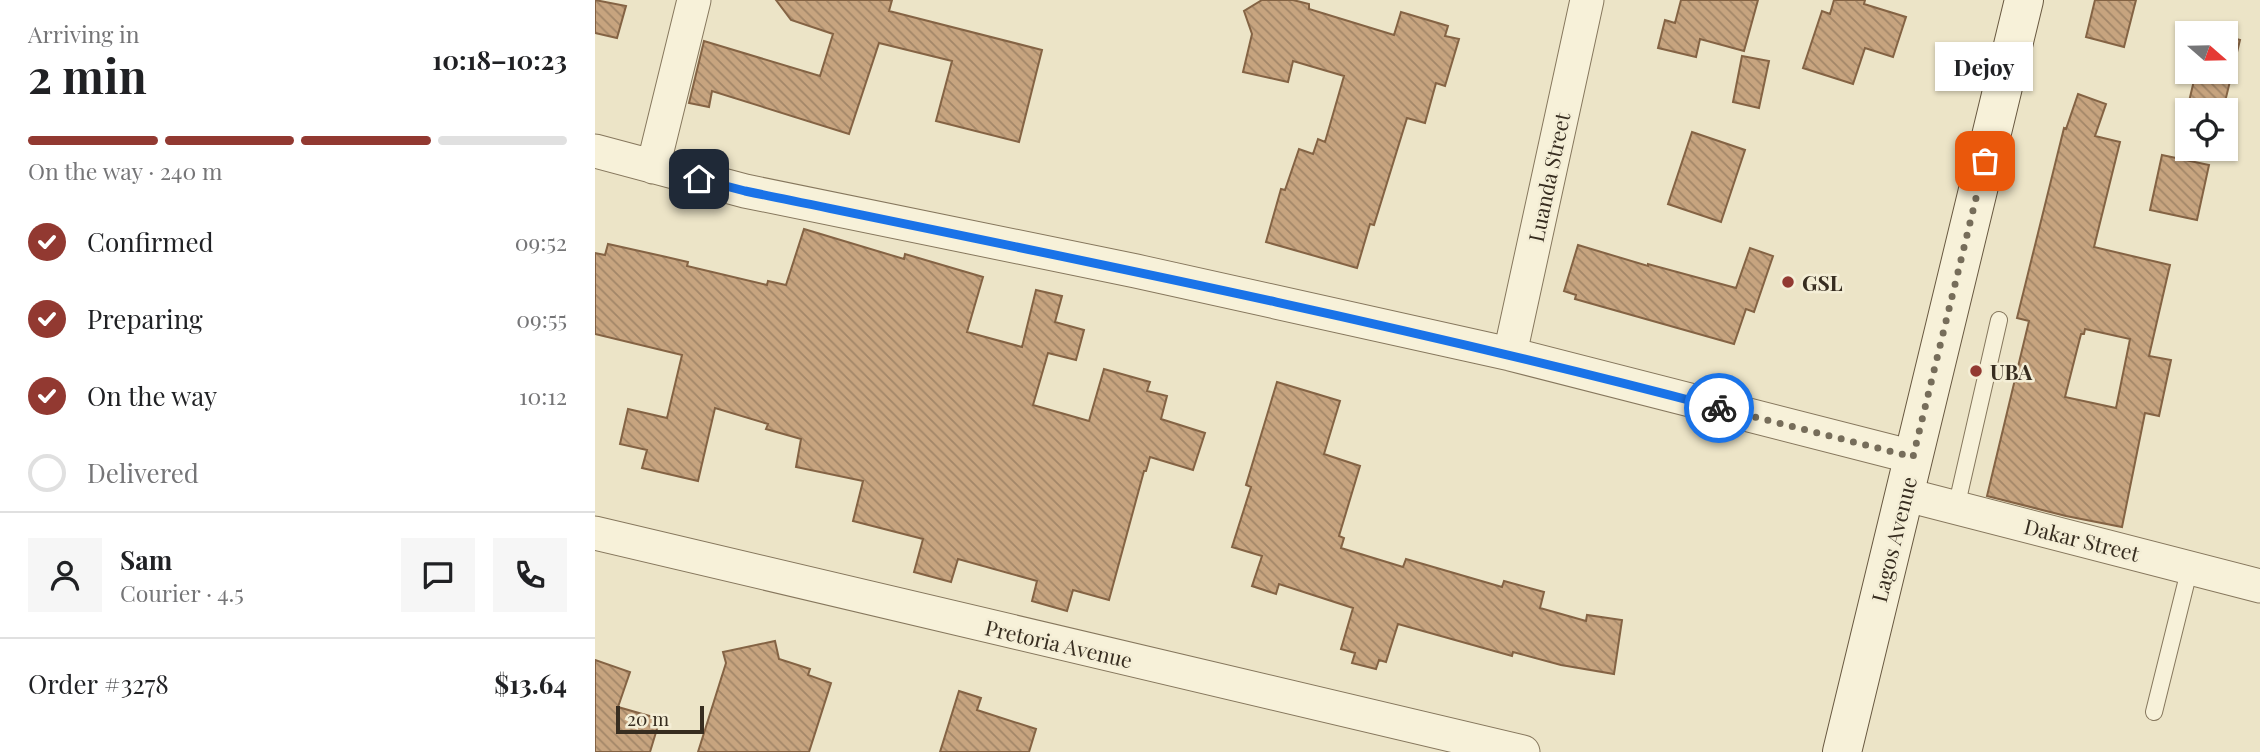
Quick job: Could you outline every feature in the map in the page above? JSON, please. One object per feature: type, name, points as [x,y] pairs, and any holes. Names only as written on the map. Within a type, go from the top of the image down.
[{"type":"street","points":[[653,167],[694,0]]},
{"type":"street","name":"Luanda Street","points":[[1510,354],[1587,0]]},
{"type":"street","name":"Lagos Avenue","points":[[1842,752],[2024,0]]},
{"type":"street","points":[[595,151],[745,191],[1149,274],[1510,354],[1913,457]]},
{"type":"street","name":"Dakar Street","points":[[1903,494],[2260,586]]},
{"type":"street","name":"Pretoria Avenue","points":[[595,533],[1403,738],[1523,752]]},
{"type":"lane","points":[[1956,508],[1999,320]]},
{"type":"lane","points":[[2154,712],[2190,567]]},
{"type":"building","points":[[595,0],[626,6],[617,38],[595,33]]},
{"type":"building","points":[[776,0],[892,0],[889,11],[1042,50],[1019,142],[936,121],[952,61],[879,43],[849,134],[712,91],[709,107],[689,103],[704,41],[820,76],[833,34],[791,20]]},
{"type":"building","points":[[1262,0],[1293,0],[1309,4],[1309,9],[1394,35],[1401,12],[1448,26],[1445,36],[1459,39],[1445,86],[1436,83],[1425,123],[1407,118],[1374,225],[1370,224],[1357,268],[1266,242],[1281,189],[1285,190],[1299,149],[1313,154],[1318,139],[1325,142],[1344,76],[1293,61],[1288,82],[1243,72],[1252,34],[1244,11]]},
{"type":"building","points":[[1681,0],[1758,0],[1744,51],[1700,39],[1696,57],[1658,48],[1665,20],[1675,23]]},
{"type":"building","points":[[1834,0],[1865,0],[1864,4],[1906,17],[1893,57],[1865,48],[1853,84],[1803,68],[1822,11],[1830,14]]},
{"type":"building","points":[[2095,0],[2136,0],[2124,47],[2086,37]]},
{"type":"building","points":[[1742,56],[1769,61],[1759,108],[1733,102]]},
{"type":"building","points":[[2193,84],[2229,84],[2226,98],[2190,98]]},
{"type":"building","points":[[2078,94],[2106,104],[2095,136],[2120,142],[2094,247],[2170,265],[2149,356],[2171,360],[2159,416],[2145,413],[2122,527],[1987,496],[2029,321],[2017,318],[2064,128],[2066,129]],"holes":[[[2085,329],[2130,339],[2116,408],[2065,397],[2081,334],[2084,334]]]},
{"type":"building","points":[[1692,132],[1745,150],[1721,222],[1668,204]]},
{"type":"building","points":[[2162,155],[2175,158],[2175,161],[2209,165],[2197,220],[2150,210]]},
{"type":"building","points":[[804,229],[904,259],[905,254],[983,277],[967,332],[1022,347],[1036,290],[1062,296],[1055,322],[1084,330],[1076,360],[1048,353],[1033,405],[1089,421],[1104,369],[1150,382],[1147,391],[1167,396],[1161,419],[1205,433],[1193,470],[1150,457],[1109,600],[1073,590],[1067,611],[1032,601],[1037,581],[958,559],[951,582],[914,572],[923,539],[853,521],[863,481],[796,467],[801,439],[766,429],[768,424],[715,408],[698,481],[642,468],[647,450],[620,444],[628,409],[667,418],[682,355],[595,334],[595,253],[605,255],[608,244],[688,262],[687,266],[767,285],[768,281],[786,285]]},
{"type":"building","points":[[1578,245],[1736,288],[1750,248],[1773,256],[1754,312],[1746,309],[1734,344],[1575,299],[1576,295],[1564,291]]},
{"type":"building","points":[[1277,382],[1340,401],[1324,454],[1360,466],[1339,536],[1344,538],[1341,548],[1403,567],[1406,559],[1502,587],[1504,581],[1544,592],[1540,608],[1586,621],[1587,615],[1622,620],[1614,674],[1561,665],[1513,652],[1512,656],[1398,624],[1386,662],[1379,660],[1376,669],[1352,663],[1355,653],[1341,649],[1353,608],[1279,584],[1276,594],[1252,586],[1262,556],[1232,547],[1251,487],[1246,485]]},
{"type":"building","points":[[775,641],[779,659],[810,669],[808,675],[831,683],[809,752],[698,752],[726,663],[723,652]]},
{"type":"building","points":[[595,660],[630,672],[618,707],[660,719],[650,752],[595,752]]},
{"type":"building","points":[[959,691],[981,698],[977,710],[1036,729],[1029,752],[940,752]]},
{"type":"way so far","points":[[1719,408],[1913,457],[1985,161]]},
{"type":"place","name":"Dejoy","points":[[1985,161]]},
{"type":"place","name":"GSL","points":[[1788,282]]},
{"type":"place","name":"UBA","points":[[1976,371]]},
{"type":"route","points":[[699,179],[745,191],[1136,271],[1510,354],[1719,408]]}]
